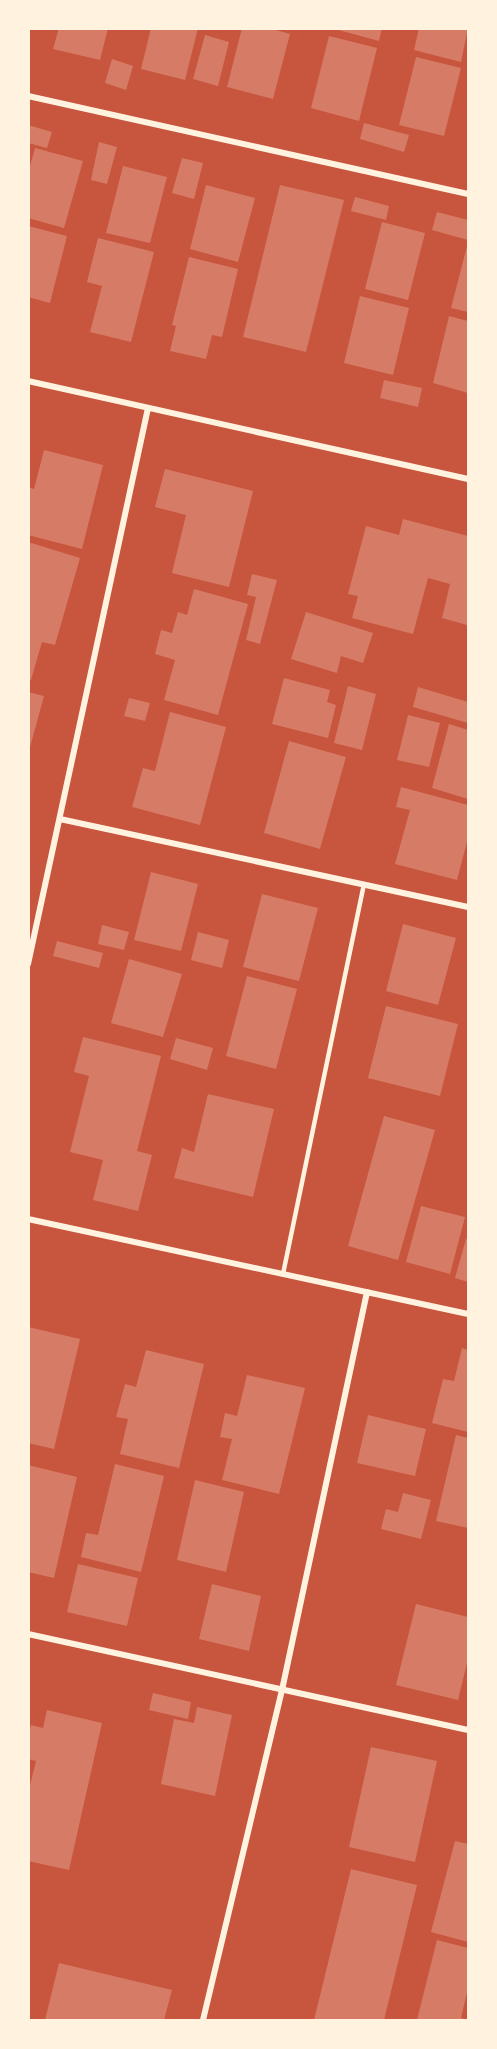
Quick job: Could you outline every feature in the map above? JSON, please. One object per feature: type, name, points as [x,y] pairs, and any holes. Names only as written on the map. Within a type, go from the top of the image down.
[{"type":"street","points":[[28,96],[468,194]]},
{"type":"street","points":[[28,381],[468,479]]},
{"type":"street","points":[[28,964],[148,408]]},
{"type":"street","points":[[60,819],[468,907]]},
{"type":"street","points":[[28,1219],[468,1314]]},
{"type":"street","points":[[203,2020],[282,1690],[367,1292]]},
{"type":"street","points":[[28,1634],[468,1730]]},
{"type":"lane","points":[[283,1274],[364,884]]},
{"type":"building","points":[[59,28],[108,28],[100,60],[53,49]]},
{"type":"building","points":[[151,28],[198,28],[185,80],[141,69]]},
{"type":"building","points":[[242,28],[269,28],[290,34],[273,99],[227,87]]},
{"type":"building","points":[[331,28],[382,28],[379,41]]},
{"type":"building","points":[[419,28],[468,28],[461,62],[414,50]]},
{"type":"building","points":[[205,35],[229,42],[218,86],[193,79]]},
{"type":"building","points":[[329,36],[377,48],[359,121],[311,108]]},
{"type":"building","points":[[416,57],[461,68],[444,136],[399,125]]},
{"type":"building","points":[[112,59],[133,66],[126,90],[105,83]]},
{"type":"building","points":[[364,123],[409,135],[404,152],[360,139]]},
{"type":"building","points":[[28,125],[52,132],[47,148],[28,143]]},
{"type":"building","points":[[99,142],[117,147],[107,184],[91,180]]},
{"type":"building","points":[[35,148],[83,161],[64,228],[28,218],[28,173]]},
{"type":"building","points":[[182,158],[203,163],[194,199],[172,193]]},
{"type":"building","points":[[123,166],[167,177],[150,243],[106,233]]},
{"type":"building","points":[[206,185],[255,198],[238,262],[190,249]]},
{"type":"building","points":[[280,185],[344,200],[306,352],[243,337]]},
{"type":"building","points":[[355,197],[389,206],[386,220],[351,211]]},
{"type":"building","points":[[437,212],[468,220],[468,240],[432,230]]},
{"type":"building","points":[[382,222],[425,233],[408,300],[365,289]]},
{"type":"building","points":[[28,226],[67,236],[50,303],[28,297]]},
{"type":"building","points":[[98,238],[154,252],[131,342],[90,332],[102,286],[87,282]]},
{"type":"building","points":[[468,246],[468,312],[451,308]]},
{"type":"building","points":[[189,257],[238,269],[222,337],[212,335],[206,359],[170,351],[176,326],[172,325]]},
{"type":"building","points":[[360,296],[409,308],[393,375],[344,363]]},
{"type":"building","points":[[449,316],[468,321],[468,393],[433,383]]},
{"type":"building","points":[[384,380],[422,388],[418,407],[380,398]]},
{"type":"building","points":[[44,450],[103,465],[82,549],[28,535],[28,487],[34,489]]},
{"type":"building","points":[[165,469],[253,491],[229,587],[172,573],[186,515],[155,507]]},
{"type":"building","points":[[403,519],[468,536],[467,625],[442,618],[450,584],[428,578],[413,634],[352,618],[358,596],[348,594],[366,526],[399,535]]},
{"type":"building","points":[[28,542],[80,558],[55,645],[42,642],[31,680],[28,679]]},
{"type":"building","points":[[252,574],[277,580],[260,644],[246,640],[256,597],[247,595]]},
{"type":"building","points":[[194,589],[248,604],[218,715],[164,700],[175,660],[155,654],[161,630],[172,633],[178,612],[187,615]]},
{"type":"building","points":[[306,612],[373,633],[363,663],[341,656],[337,673],[291,659]]},
{"type":"building","points":[[284,678],[330,690],[327,702],[336,705],[328,738],[272,724]]},
{"type":"building","points":[[348,686],[376,694],[362,750],[334,743]]},
{"type":"building","points":[[418,687],[468,702],[468,723],[413,707]]},
{"type":"building","points":[[28,692],[44,696],[29,751],[28,750]]},
{"type":"building","points":[[129,698],[150,703],[145,721],[124,716]]},
{"type":"building","points":[[170,712],[226,727],[200,825],[132,807],[143,768],[155,771]]},
{"type":"building","points":[[408,715],[440,723],[429,767],[397,760]]},
{"type":"building","points":[[449,724],[468,730],[468,799],[432,788]]},
{"type":"building","points":[[289,741],[346,757],[320,849],[264,833]]},
{"type":"building","points":[[401,787],[468,805],[468,838],[457,880],[395,864],[410,810],[396,807]]},
{"type":"building","points":[[151,872],[198,884],[181,951],[134,940]]},
{"type":"building","points":[[262,894],[318,908],[299,981],[243,967]]},
{"type":"building","points":[[403,924],[456,938],[438,1005],[386,991]]},
{"type":"building","points":[[102,925],[129,932],[124,950],[98,944]]},
{"type":"building","points":[[198,932],[229,940],[222,968],[191,960]]},
{"type":"building","points":[[57,941],[103,953],[99,968],[53,956]]},
{"type":"building","points":[[129,959],[182,974],[163,1037],[111,1023]]},
{"type":"building","points":[[247,976],[297,989],[276,1069],[226,1056]]},
{"type":"building","points":[[386,1006],[458,1024],[440,1096],[368,1078]]},
{"type":"building","points":[[83,1037],[161,1056],[137,1151],[152,1155],[138,1211],[93,1200],[103,1160],[70,1152],[89,1076],[74,1072]]},
{"type":"building","points":[[176,1038],[213,1048],[207,1070],[170,1059]]},
{"type":"building","points":[[208,1094],[274,1109],[253,1197],[174,1178],[182,1148],[194,1152]]},
{"type":"building","points":[[384,1116],[435,1130],[398,1260],[348,1246]]},
{"type":"building","points":[[421,1206],[465,1217],[450,1274],[406,1262]]},
{"type":"building","points":[[466,1239],[468,1240],[468,1282],[455,1278]]},
{"type":"building","points":[[28,1327],[80,1339],[54,1449],[28,1443]]},
{"type":"building","points":[[462,1348],[468,1350],[468,1432],[432,1423],[443,1379],[454,1381]]},
{"type":"building","points":[[146,1350],[204,1364],[179,1468],[120,1454],[128,1419],[116,1417],[125,1384],[136,1387]]},
{"type":"building","points":[[247,1375],[305,1388],[279,1494],[222,1480],[232,1439],[220,1437],[225,1413],[237,1416]]},
{"type":"building","points":[[368,1415],[426,1429],[415,1476],[357,1463]]},
{"type":"building","points":[[456,1435],[468,1438],[468,1528],[436,1521]]},
{"type":"building","points":[[115,1464],[164,1476],[141,1572],[81,1557],[86,1533],[98,1535]]},
{"type":"building","points":[[28,1465],[77,1477],[54,1578],[28,1572]]},
{"type":"building","points":[[195,1480],[244,1492],[226,1572],[177,1560]]},
{"type":"building","points":[[403,1493],[431,1500],[421,1539],[381,1529],[386,1509],[398,1512]]},
{"type":"building","points":[[78,1564],[138,1578],[127,1626],[67,1612]]},
{"type":"building","points":[[212,1584],[261,1596],[249,1651],[199,1639]]},
{"type":"building","points":[[416,1604],[468,1617],[468,1659],[458,1700],[396,1685]]},
{"type":"building","points":[[153,1693],[191,1702],[188,1719],[149,1710]]},
{"type":"building","points":[[197,1707],[232,1715],[215,1796],[161,1784],[174,1719],[194,1723]]},
{"type":"building","points":[[47,1710],[102,1723],[69,1870],[28,1861],[28,1793],[36,1761],[28,1759],[28,1736],[31,1725],[43,1728]]},
{"type":"building","points":[[371,1747],[437,1761],[415,1862],[349,1847]]},
{"type":"building","points":[[455,1841],[468,1844],[468,1942],[431,1932]]},
{"type":"building","points":[[351,1869],[417,1885],[384,2020],[314,2020]]},
{"type":"building","points":[[437,1940],[468,1948],[468,1988],[461,2018],[468,2020],[417,2020]]},
{"type":"building","points":[[59,1963],[172,1990],[164,2020],[45,2020]]}]
